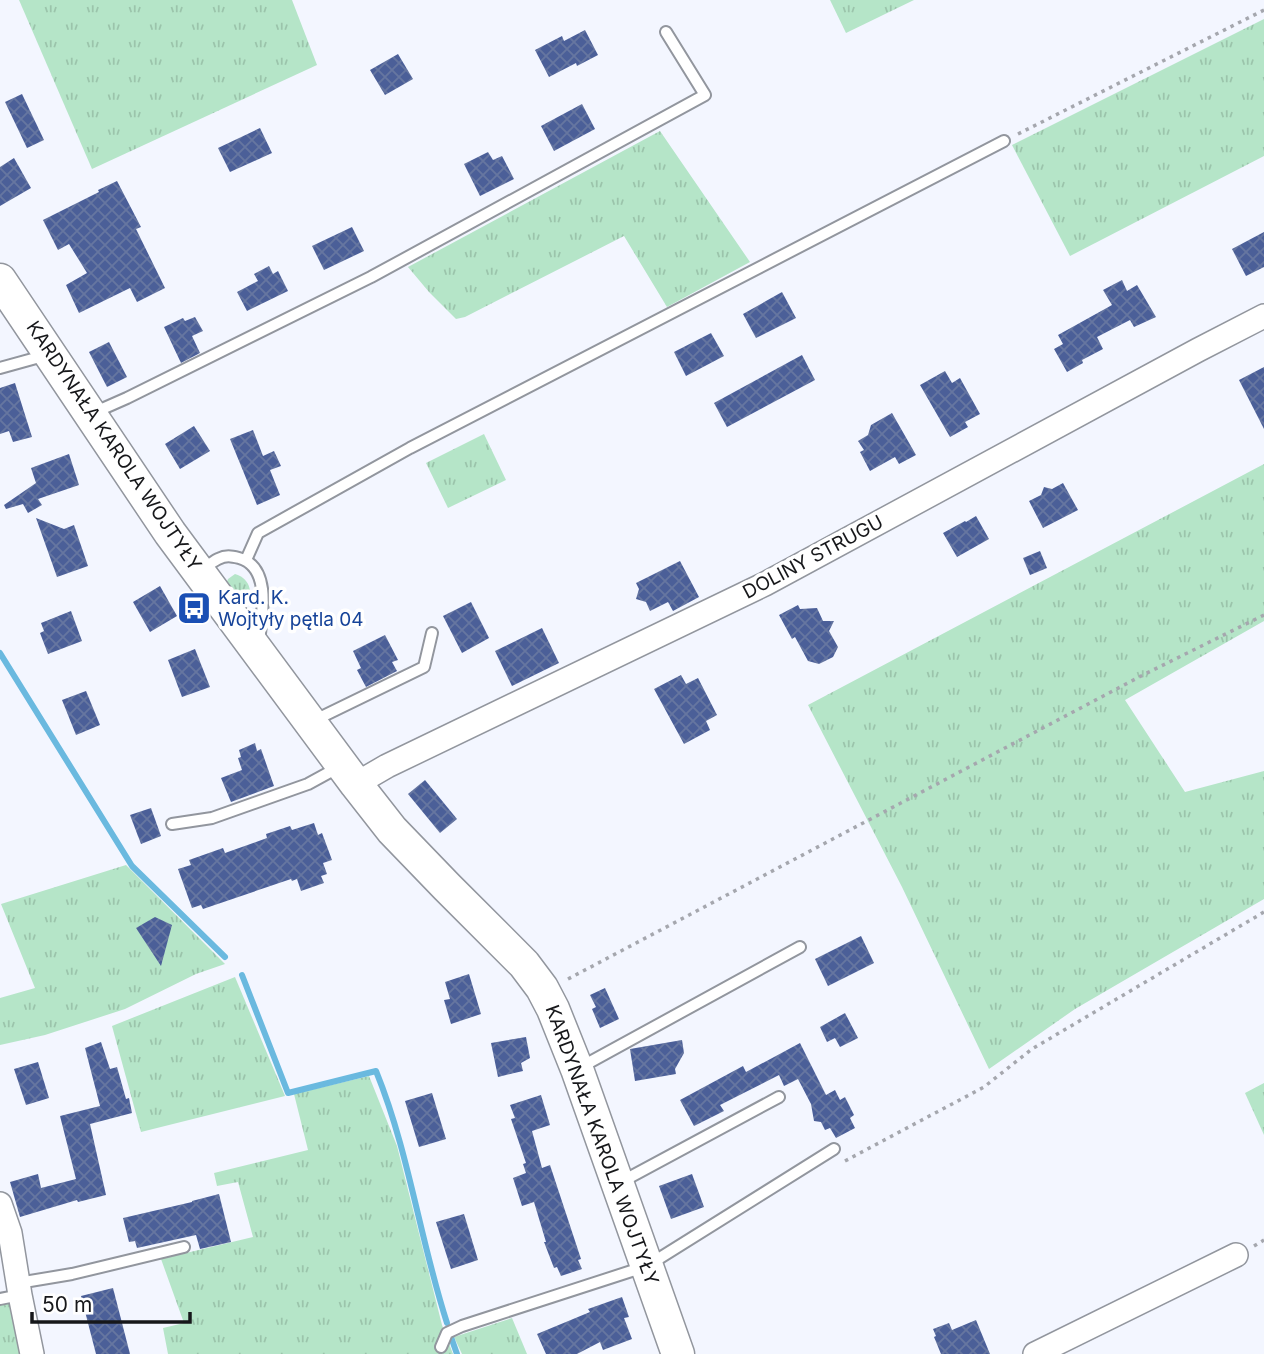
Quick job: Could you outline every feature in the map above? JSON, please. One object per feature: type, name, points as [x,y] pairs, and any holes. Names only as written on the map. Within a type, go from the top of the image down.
[{"type":"street","name":"KARDYNAŁA KAROLA WOJTYŁY","points":[[0,280],[170,533],[309,723],[392,830],[524,964],[544,991],[577,1069],[678,1354]]},
{"type":"street","name":"DOLINY STRUGU","points":[[349,775],[387,766],[765,584],[1198,349],[1264,316]]},
{"type":"street","points":[[0,1203],[10,1233],[13,1292],[32,1354]]},
{"type":"street","points":[[1035,1354],[1236,1255]]},
{"type":"lane","points":[[90,414],[371,277],[705,95],[666,32]]},
{"type":"lane","points":[[246,560],[258,533],[410,448],[1004,141]]},
{"type":"lane","points":[[0,369],[50,354]]},
{"type":"lane","points":[[200,571],[218,559],[230,556],[246,560],[254,567],[261,583],[263,608],[258,651]]},
{"type":"lane","points":[[309,723],[424,667],[432,633]]},
{"type":"lane","points":[[172,824],[212,818],[308,784],[349,775]]},
{"type":"lane","points":[[577,1069],[800,947]]},
{"type":"lane","points":[[618,1183],[779,1097]]},
{"type":"lane","points":[[441,1346],[447,1333],[462,1325],[647,1266],[834,1149]]},
{"type":"lane","points":[[13,1292],[72,1274],[184,1247]]},
{"type":"path","points":[[1004,141],[1264,10]]},
{"type":"path","points":[[544,991],[1131,681],[1264,615]]},
{"type":"path","points":[[845,1161],[984,1087],[1032,1049],[1264,912]]},
{"type":"green space","points":[[19,0],[292,0],[317,65],[92,169]]},
{"type":"green space","points":[[830,0],[914,0],[846,33]]},
{"type":"green space","points":[[1264,19],[1264,156],[1070,256],[1012,145]]},
{"type":"green space","points":[[660,131],[750,262],[667,307],[624,236],[465,317],[456,319],[408,267]]},
{"type":"green space","points":[[484,434],[506,480],[448,508],[426,463]]},
{"type":"green space","points":[[1264,464],[1264,621],[1125,700],[1185,792],[1264,771],[1264,899],[1075,1009],[989,1069],[902,887],[808,705]]},
{"type":"green space","points":[[235,574],[245,579],[249,588],[249,598],[243,606],[226,584]]},
{"type":"green space","points":[[126,865],[225,964],[196,974],[125,1009],[45,1035],[0,1045],[0,998],[35,988],[1,904]]},
{"type":"green space","points":[[235,977],[285,1096],[141,1132],[112,1026]]},
{"type":"green space","points":[[369,1076],[397,1146],[442,1325],[453,1354],[168,1354],[163,1328],[184,1323],[161,1259],[253,1237],[238,1182],[217,1186],[214,1173],[308,1150],[294,1094]]},
{"type":"green space","points":[[1264,1083],[1264,1135],[1245,1093]]},
{"type":"green space","points":[[15,1301],[25,1354],[0,1354],[0,1305]]},
{"type":"green space","points":[[512,1318],[527,1354],[462,1354],[454,1337]]},
{"type":"building","points":[[585,30],[598,55],[549,77],[535,50],[562,36],[564,41]]},
{"type":"building","points":[[398,54],[413,79],[385,95],[370,70]]},
{"type":"building","points":[[22,94],[44,140],[27,148],[5,102]]},
{"type":"building","points":[[582,104],[595,129],[554,151],[541,126]]},
{"type":"building","points":[[260,128],[272,153],[230,172],[218,148]]},
{"type":"building","points":[[488,152],[493,160],[502,156],[514,179],[480,196],[464,164]]},
{"type":"building","points":[[14,158],[31,188],[0,206],[0,167]]},
{"type":"building","points":[[117,181],[141,227],[136,229],[165,288],[137,302],[130,288],[79,313],[66,285],[87,273],[69,244],[58,250],[43,220]]},
{"type":"building","points":[[352,227],[364,251],[324,270],[312,246]]},
{"type":"building","points":[[1264,232],[1264,267],[1246,276],[1232,249]]},
{"type":"building","points":[[269,266],[273,274],[278,271],[288,291],[247,311],[237,292],[258,281],[254,274]]},
{"type":"building","points":[[1122,280],[1127,291],[1137,285],[1156,317],[1134,327],[1130,320],[1097,337],[1103,349],[1067,372],[1054,349],[1063,344],[1058,335],[1112,305],[1103,290]]},
{"type":"building","points":[[782,292],[796,318],[756,338],[743,314]]},
{"type":"building","points":[[195,317],[203,331],[192,336],[200,353],[181,363],[164,327],[183,318],[185,321]]},
{"type":"building","points":[[711,333],[724,356],[686,376],[674,352]]},
{"type":"building","points":[[109,342],[127,377],[107,387],[89,352]]},
{"type":"building","points":[[802,355],[815,380],[727,427],[714,403]]},
{"type":"building","points":[[1264,367],[1264,429],[1239,380]]},
{"type":"building","points":[[945,371],[952,383],[960,378],[980,414],[965,422],[968,427],[950,437],[920,385]]},
{"type":"building","points":[[15,383],[32,437],[13,442],[9,431],[0,434],[0,388]]},
{"type":"building","points":[[892,413],[916,455],[899,464],[895,457],[870,471],[860,452],[864,450],[858,441],[868,435],[871,425]]},
{"type":"building","points":[[194,426],[210,451],[180,469],[165,444]]},
{"type":"building","points":[[253,430],[263,456],[274,451],[281,466],[270,470],[280,495],[257,505],[230,439]]},
{"type":"building","points":[[69,454],[79,485],[38,499],[42,505],[28,513],[23,504],[6,509],[4,505],[36,483],[31,468]]},
{"type":"building","points":[[1063,483],[1078,510],[1043,528],[1029,501],[1041,495],[1044,487],[1052,489]]},
{"type":"building","points":[[976,516],[989,539],[957,557],[943,533]]},
{"type":"building","points":[[36,518],[64,529],[74,525],[88,566],[57,577]]},
{"type":"building","points":[[1040,551],[1047,568],[1030,575],[1023,558]]},
{"type":"building","points":[[680,561],[699,597],[673,611],[668,602],[650,611],[646,602],[636,599],[639,589],[636,583]]},
{"type":"building","points":[[160,586],[177,616],[150,632],[133,602]]},
{"type":"building","points":[[471,602],[489,638],[462,653],[443,616]]},
{"type":"building","points":[[798,605],[800,609],[817,608],[823,621],[834,621],[829,631],[838,647],[833,657],[819,664],[808,661],[795,637],[792,639],[779,615]]},
{"type":"building","points":[[71,611],[82,641],[48,654],[40,633],[44,631],[41,623]]},
{"type":"building","points":[[542,628],[559,663],[512,686],[495,651]]},
{"type":"building","points":[[385,635],[398,660],[392,662],[397,671],[366,687],[357,670],[361,668],[353,651]]},
{"type":"building","points":[[195,649],[210,687],[182,697],[168,660]]},
{"type":"building","points":[[681,675],[686,684],[698,678],[717,715],[706,721],[710,730],[684,744],[654,689]]},
{"type":"building","points":[[86,691],[100,725],[76,735],[62,700]]},
{"type":"building","points":[[255,743],[257,751],[261,749],[274,786],[231,802],[221,778],[242,770],[238,758],[241,757],[239,750]]},
{"type":"building","points":[[425,780],[457,819],[440,833],[408,794]]},
{"type":"building","points":[[151,808],[161,836],[141,844],[130,815]]},
{"type":"building","points":[[314,823],[318,835],[322,833],[332,860],[323,863],[327,874],[321,876],[324,883],[301,891],[297,879],[291,879],[203,909],[201,905],[192,908],[178,869],[191,865],[189,860],[223,848],[225,853],[267,838],[266,834],[290,826],[292,830]]},
{"type":"building","points":[[155,917],[172,925],[161,966],[136,928]]},
{"type":"building","points":[[861,936],[874,963],[828,986],[815,959]]},
{"type":"building","points":[[469,974],[481,1014],[451,1024],[444,1000],[450,999],[445,982]]},
{"type":"building","points":[[605,988],[619,1019],[600,1028],[592,1009],[596,1007],[590,995]]},
{"type":"building","points":[[845,1013],[858,1038],[840,1047],[835,1038],[827,1042],[820,1027]]},
{"type":"building","points":[[526,1037],[530,1058],[521,1063],[523,1071],[498,1077],[491,1043]]},
{"type":"building","points":[[682,1040],[684,1053],[675,1069],[676,1074],[635,1081],[630,1049]]},
{"type":"building","points":[[101,1042],[110,1069],[117,1067],[132,1113],[90,1124],[106,1195],[78,1202],[77,1200],[20,1217],[10,1182],[38,1174],[41,1188],[76,1179],[60,1116],[100,1106],[85,1048]]},
{"type":"building","points":[[800,1043],[826,1095],[835,1090],[840,1100],[845,1097],[854,1115],[850,1118],[855,1128],[836,1138],[830,1128],[825,1130],[821,1122],[814,1121],[811,1104],[798,1079],[784,1086],[779,1075],[720,1105],[724,1111],[694,1126],[680,1100],[743,1066],[746,1072]]},
{"type":"building","points":[[38,1062],[49,1098],[26,1105],[14,1069]]},
{"type":"building","points":[[432,1093],[446,1139],[419,1147],[405,1101]]},
{"type":"building","points":[[541,1095],[550,1125],[532,1131],[542,1168],[550,1165],[581,1259],[578,1260],[582,1269],[561,1276],[557,1267],[554,1268],[544,1242],[534,1202],[522,1206],[513,1178],[526,1173],[523,1164],[526,1163],[511,1119],[515,1118],[510,1105]]},
{"type":"building","points":[[692,1174],[704,1207],[671,1219],[659,1186]]},
{"type":"building","points":[[219,1194],[231,1242],[200,1249],[196,1235],[137,1248],[135,1241],[129,1242],[123,1218]]},
{"type":"building","points":[[464,1214],[478,1260],[451,1269],[436,1222]]},
{"type":"building","points":[[113,1288],[130,1354],[96,1354],[81,1296]]},
{"type":"building","points":[[622,1297],[629,1317],[624,1318],[632,1339],[603,1350],[600,1342],[577,1354],[546,1354],[537,1334],[590,1312],[588,1309]]},
{"type":"building","points":[[976,1320],[990,1354],[941,1354],[933,1329],[949,1323],[952,1330]]},
{"type":"waterway","points":[[0,653],[132,866],[225,957]]},
{"type":"waterway","points":[[242,975],[288,1093],[376,1071],[406,1164],[447,1323]]},
{"type":"waterway","points":[[451,1337],[457,1354]]},
{"type":"place","name":"Kard. K. Wojtyły pętla 04","points":[[194,608]]}]
